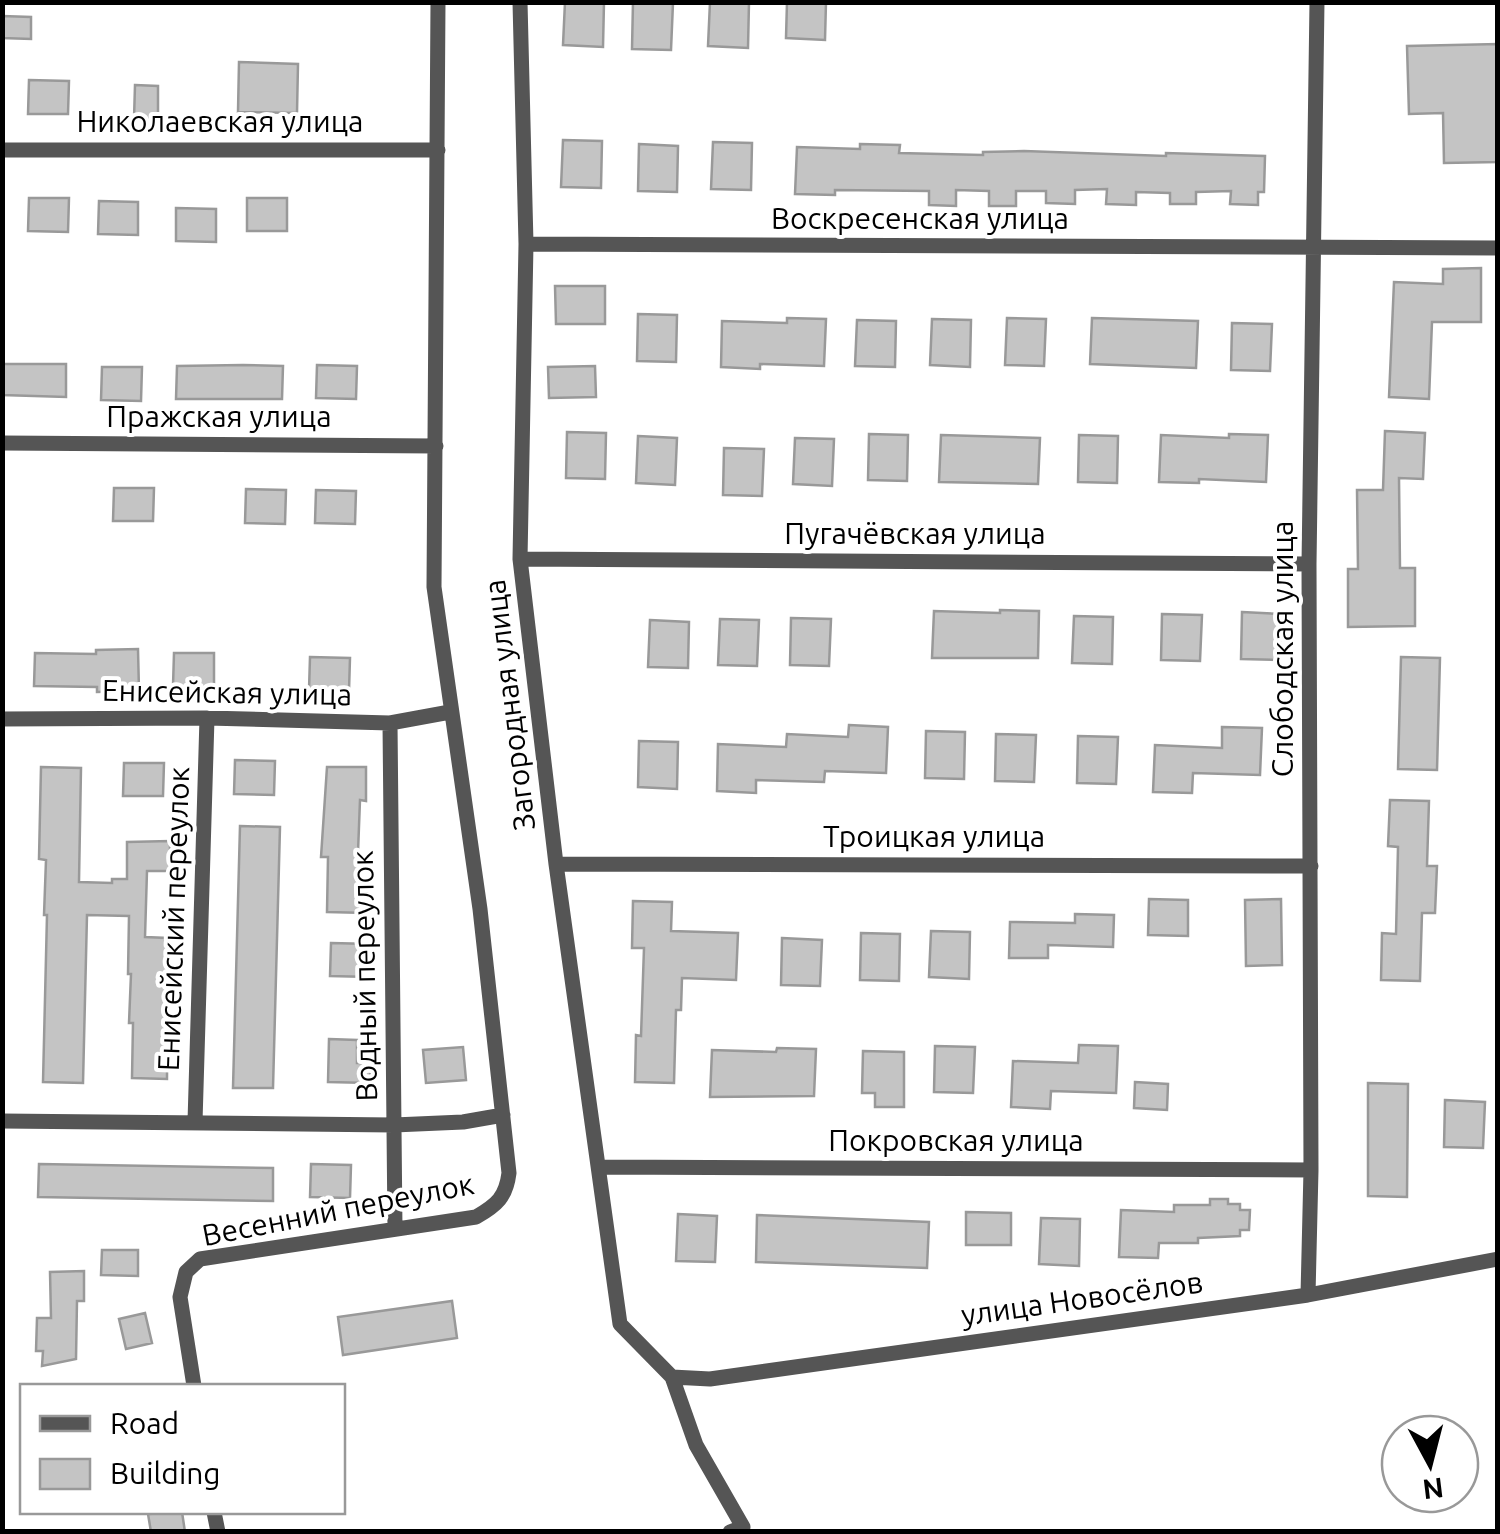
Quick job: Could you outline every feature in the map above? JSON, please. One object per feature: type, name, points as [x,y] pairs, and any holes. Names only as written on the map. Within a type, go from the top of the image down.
[{"type":"street","points":[[2,1121],[394,1124],[464,1122],[503,1115],[480,908],[434,587],[438,2]]},
{"type":"street","name":"Загородная улица","points":[[520,2],[526,244],[520,559],[556,864],[620,1324],[672,1376]]},
{"type":"street","name":"Слободская улица","points":[[1308,1295],[1309,564],[1317,2]]},
{"type":"street","name":"Николаевская улица","points":[[2,150],[438,150]]},
{"type":"street","name":"Воскресенская улица","points":[[526,244],[1498,248]]},
{"type":"street","name":"Пражская улица","points":[[2,443],[436,446]]},
{"type":"street","name":"Пугачёвская улица","points":[[520,559],[1309,564]]},
{"type":"street","name":"Енисейская улица","points":[[2,719],[207,718],[390,723],[450,712]]},
{"type":"street","name":"Енисейский переулок","points":[[196,1122],[207,718]]},
{"type":"street","name":"Водный переулок","points":[[390,723],[395,1229]]},
{"type":"street","name":"Троицкая улица","points":[[556,864],[1311,866]]},
{"type":"street","name":"Весенний переулок","points":[[194,1384],[180,1297],[186,1272],[200,1259],[476,1217],[498,1205],[507,1189],[503,1115]]},
{"type":"street","name":"Покровская улица","points":[[600,1167],[1311,1170]]},
{"type":"street","name":"улица Новосёлов","points":[[672,1376],[710,1379],[1308,1295],[1498,1259]]},
{"type":"street","points":[[672,1376],[696,1445],[743,1527],[730,1532]]},
{"type":"building","points":[[565,2],[604,2],[603,47],[563,45]]},
{"type":"building","points":[[633,2],[673,3],[671,50],[632,49]]},
{"type":"building","points":[[710,2],[749,2],[748,48],[708,46]]},
{"type":"building","points":[[787,2],[826,2],[825,40],[786,38]]},
{"type":"building","points":[[2,16],[31,17],[31,39],[2,38]]},
{"type":"building","points":[[1498,44],[1498,162],[1444,163],[1443,113],[1409,114],[1407,46]]},
{"type":"building","points":[[239,62],[298,64],[297,113],[238,112]]},
{"type":"building","points":[[29,80],[69,81],[68,114],[28,114]]},
{"type":"building","points":[[135,85],[158,86],[158,119],[134,119]]},
{"type":"building","points":[[563,140],[602,141],[601,188],[561,187]]},
{"type":"building","points":[[713,142],[752,143],[751,190],[711,189]]},
{"type":"building","points":[[639,144],[678,146],[677,192],[638,191]]},
{"type":"building","points":[[860,144],[900,145],[899,153],[983,155],[1024,151],[1265,156],[1264,192],[1258,192],[1258,205],[1230,204],[1231,191],[1196,192],[1196,204],[1170,204],[1170,193],[1136,192],[1136,205],[1106,204],[1107,189],[1075,190],[1075,204],[1046,203],[1046,191],[1016,191],[1016,206],[989,206],[989,191],[956,190],[956,206],[929,205],[929,191],[835,190],[835,195],[795,194],[797,147],[860,149]]},
{"type":"building","points":[[29,198],[69,198],[68,232],[28,231]]},
{"type":"building","points":[[247,198],[287,198],[287,231],[247,231]]},
{"type":"building","points":[[99,201],[138,202],[138,235],[98,234]]},
{"type":"building","points":[[176,208],[216,209],[216,242],[176,241]]},
{"type":"building","points":[[1481,268],[1481,322],[1432,322],[1429,399],[1389,397],[1394,282],[1443,284],[1443,269]]},
{"type":"building","points":[[555,286],[605,286],[605,324],[556,324]]},
{"type":"building","points":[[638,314],[677,315],[676,362],[637,361]]},
{"type":"building","points":[[787,318],[826,319],[824,366],[721,367],[722,321],[787,323]]},
{"type":"building","points":[[1007,318],[1046,319],[1044,366],[1005,365]]},
{"type":"building","points":[[1092,318],[1198,321],[1196,368],[1090,364]]},
{"type":"building","points":[[932,319],[971,320],[970,367],[930,365]]},
{"type":"building","points":[[857,320],[896,321],[895,367],[855,366]]},
{"type":"building","points":[[1232,323],[1272,324],[1270,371],[1231,370]]},
{"type":"building","points":[[2,364],[66,364],[66,397],[2,395]]},
{"type":"building","points":[[317,365],[357,366],[356,399],[316,398]]},
{"type":"building","points":[[177,366],[283,366],[282,399],[176,399]]},
{"type":"building","points":[[595,366],[596,397],[549,398],[548,367]]},
{"type":"building","points":[[102,367],[142,367],[141,401],[101,400]]},
{"type":"building","points":[[1385,431],[1425,433],[1423,479],[1399,478],[1400,568],[1415,568],[1415,626],[1348,627],[1348,569],[1358,569],[1357,490],[1383,490]]},
{"type":"building","points":[[567,432],[606,433],[605,479],[566,478]]},
{"type":"building","points":[[869,434],[908,435],[907,481],[868,480]]},
{"type":"building","points":[[1229,434],[1268,435],[1266,482],[1159,482],[1161,435],[1229,438]]},
{"type":"building","points":[[941,435],[1040,438],[1038,484],[939,482]]},
{"type":"building","points":[[1079,435],[1118,436],[1117,483],[1078,482]]},
{"type":"building","points":[[638,436],[677,438],[675,485],[636,483]]},
{"type":"building","points":[[795,438],[834,439],[832,486],[793,484]]},
{"type":"building","points":[[724,448],[764,449],[762,496],[723,495]]},
{"type":"building","points":[[114,488],[154,488],[153,521],[113,521]]},
{"type":"building","points":[[246,489],[286,490],[285,524],[245,523]]},
{"type":"building","points":[[316,490],[356,491],[355,524],[315,523]]},
{"type":"building","points":[[934,611],[1039,611],[1038,658],[932,658]]},
{"type":"building","points":[[1242,612],[1281,614],[1280,660],[1241,659]]},
{"type":"building","points":[[1162,614],[1202,615],[1200,661],[1161,660]]},
{"type":"building","points":[[1074,616],[1113,617],[1112,664],[1072,663]]},
{"type":"building","points":[[791,618],[831,619],[829,666],[790,665]]},
{"type":"building","points":[[720,619],[759,620],[757,666],[718,665]]},
{"type":"building","points":[[650,620],[689,622],[688,668],[648,667]]},
{"type":"building","points":[[138,649],[139,691],[34,686],[35,653],[96,654],[96,650]]},
{"type":"building","points":[[174,653],[214,653],[214,687],[173,686]]},
{"type":"building","points":[[310,657],[350,658],[349,691],[309,690]]},
{"type":"building","points":[[1401,657],[1440,658],[1437,770],[1398,769]]},
{"type":"building","points":[[849,725],[888,727],[886,773],[825,771],[824,782],[756,780],[756,793],[717,791],[718,744],[786,747],[787,734],[848,737]]},
{"type":"building","points":[[1222,727],[1262,728],[1260,775],[1193,773],[1192,793],[1153,792],[1155,745],[1222,748]]},
{"type":"building","points":[[926,731],[965,732],[964,779],[925,778]]},
{"type":"building","points":[[996,734],[1036,735],[1034,782],[995,781]]},
{"type":"building","points":[[1078,736],[1118,737],[1116,784],[1077,783]]},
{"type":"building","points":[[639,741],[678,742],[677,789],[638,787]]},
{"type":"building","points":[[235,760],[275,761],[274,795],[234,794]]},
{"type":"building","points":[[124,763],[164,763],[163,796],[123,796]]},
{"type":"building","points":[[41,767],[81,768],[79,882],[112,883],[112,879],[127,879],[127,842],[170,841],[170,871],[147,871],[145,937],[168,938],[167,1079],[132,1078],[129,916],[87,915],[83,1083],[43,1082],[47,915],[46,860],[39,859]]},
{"type":"building","points":[[327,767],[366,767],[366,801],[360,800],[357,879],[367,879],[367,913],[327,912],[328,857],[321,857]]},
{"type":"building","points":[[1390,800],[1429,801],[1427,866],[1437,866],[1435,913],[1422,913],[1420,981],[1381,980],[1382,933],[1396,934],[1398,847],[1388,846]]},
{"type":"building","points":[[240,826],[280,827],[273,1088],[233,1088]]},
{"type":"building","points":[[1149,899],[1188,900],[1188,936],[1148,935]]},
{"type":"building","points":[[1281,899],[1282,965],[1246,966],[1245,900]]},
{"type":"building","points":[[633,901],[672,902],[671,931],[738,933],[736,980],[682,978],[681,1010],[676,1010],[674,1083],[635,1082],[644,948],[632,948]]},
{"type":"building","points":[[1075,914],[1114,915],[1113,947],[1048,945],[1048,958],[1009,958],[1010,922],[1075,923]]},
{"type":"building","points":[[931,931],[970,932],[969,979],[929,977]]},
{"type":"building","points":[[861,933],[900,934],[899,981],[860,980]]},
{"type":"building","points":[[782,938],[822,940],[820,986],[781,985]]},
{"type":"building","points":[[331,943],[371,944],[370,977],[330,976]]},
{"type":"building","points":[[329,1039],[357,1040],[357,1063],[370,1063],[370,1083],[328,1082]]},
{"type":"building","points":[[1079,1045],[1118,1046],[1116,1093],[1051,1091],[1050,1109],[1011,1107],[1013,1061],[1078,1063]]},
{"type":"building","points":[[935,1046],[975,1047],[973,1093],[934,1092]]},
{"type":"building","points":[[463,1047],[466,1080],[426,1083],[423,1050]]},
{"type":"building","points":[[777,1048],[816,1049],[814,1096],[710,1097],[712,1050],[776,1052]]},
{"type":"building","points":[[863,1051],[904,1052],[904,1107],[875,1107],[875,1093],[862,1093]]},
{"type":"building","points":[[1135,1082],[1168,1084],[1167,1110],[1134,1108]]},
{"type":"building","points":[[1368,1083],[1408,1084],[1407,1197],[1368,1196]]},
{"type":"building","points":[[1445,1100],[1485,1102],[1483,1148],[1444,1147]]},
{"type":"building","points":[[39,1164],[273,1168],[273,1201],[38,1197]]},
{"type":"building","points":[[311,1164],[351,1165],[350,1198],[310,1197]]},
{"type":"building","points":[[1210,1199],[1228,1199],[1228,1204],[1240,1204],[1240,1210],[1250,1210],[1249,1230],[1240,1230],[1240,1236],[1198,1238],[1198,1243],[1159,1243],[1158,1258],[1119,1257],[1121,1210],[1174,1212],[1174,1205],[1210,1205]]},
{"type":"building","points":[[966,1212],[1011,1213],[1011,1245],[966,1245]]},
{"type":"building","points":[[678,1214],[717,1216],[715,1262],[676,1261]]},
{"type":"building","points":[[757,1215],[929,1222],[927,1268],[756,1262]]},
{"type":"building","points":[[1041,1218],[1080,1219],[1079,1266],[1039,1264]]},
{"type":"building","points":[[102,1250],[138,1250],[138,1276],[101,1275]]},
{"type":"building","points":[[84,1271],[84,1301],[77,1301],[76,1359],[42,1366],[43,1351],[36,1351],[37,1318],[51,1318],[50,1272]]},
{"type":"building","points":[[452,1301],[457,1338],[343,1355],[338,1317]]},
{"type":"building","points":[[145,1313],[152,1343],[126,1349],[119,1319]]},
{"type":"building","points":[[148,1514],[182,1514],[185,1532],[151,1532]]}]
